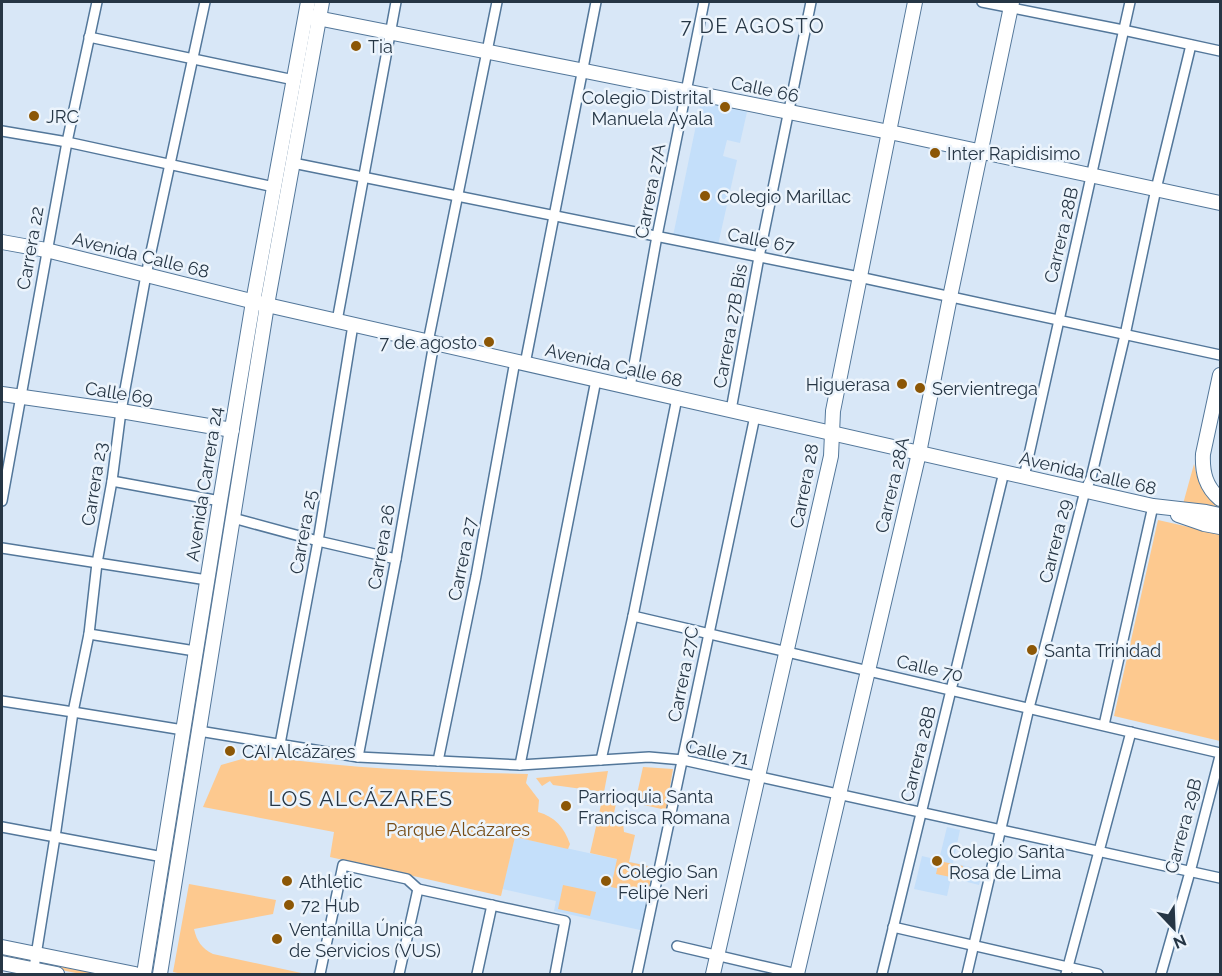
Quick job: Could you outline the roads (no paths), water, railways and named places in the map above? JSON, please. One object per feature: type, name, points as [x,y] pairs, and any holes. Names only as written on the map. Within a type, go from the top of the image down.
[{"type":"main road","points":[[309,2],[312,17]]},
{"type":"main road","name":"Avenida Carrera 24","points":[[160,975],[233,518],[274,187],[294,80],[312,17],[322,2]]},
{"type":"main road","name":"Carrera 28","points":[[713,975],[831,456],[833,411],[915,2]]},
{"type":"main road","name":"Carrera 28A","points":[[797,974],[919,453],[1011,4]]},
{"type":"main road","name":"Avenida Carrera 24","points":[[144,975],[232,430],[293,163],[312,17]]},
{"type":"main road","name":"Calle 66","points":[[312,17],[981,151],[1221,203]]},
{"type":"main road","name":"Avenida Calle 68","points":[[2,242],[46,250],[260,304],[1085,491],[1153,506],[1221,515]]},
{"type":"main road","points":[[1221,375],[1202,466],[1208,485],[1221,499]]},
{"type":"main road","name":"Calle 69","points":[[2,394],[232,430]]},
{"type":"main road","points":[[1153,506],[1203,524],[1221,527]]},
{"type":"main road","points":[[2,947],[135,975]]},
{"type":"main road","points":[[2,963],[33,972],[57,975]]},
{"type":"street","name":"Carrera 22","points":[[2,501],[46,250],[97,2]]},
{"type":"street","name":"Carrera 23","points":[[33,972],[74,712],[89,634],[97,563],[112,481],[121,411],[146,275],[205,2]]},
{"type":"street","points":[[337,321],[396,2]]},
{"type":"street","name":"Carrera 26","points":[[358,757],[396,559],[457,196],[496,2]]},
{"type":"street","name":"Carrera 27","points":[[438,761],[520,362],[554,216],[596,2]]},
{"type":"street","name":"Carrera 27A","points":[[630,387],[657,236],[704,2]]},
{"type":"street","name":"Carrera 27B Bis","points":[[731,410],[759,257],[811,2]]},
{"type":"street","points":[[982,2],[1011,4],[1221,51]]},
{"type":"street","name":"Carrera 28B","points":[[1024,477],[1130,2]]},
{"type":"street","points":[[89,38],[294,80]]},
{"type":"street","name":"Carrera 29","points":[[967,975],[1029,708],[1085,491],[1091,478],[1191,45]]},
{"type":"street","points":[[2,130],[274,187]]},
{"type":"street","name":"Calle 67","points":[[293,163],[859,277],[1221,356]]},
{"type":"street","name":"Carrera 25","points":[[280,744],[318,541],[353,325]]},
{"type":"street","points":[[520,765],[596,380]]},
{"type":"street","points":[[601,760],[677,398]]},
{"type":"street","name":"Carrera 27C","points":[[637,975],[755,416]]},
{"type":"street","name":"Carrera 28B","points":[[882,975],[1004,472]]},
{"type":"street","points":[[112,481],[220,501]]},
{"type":"street","points":[[1104,726],[1153,506]]},
{"type":"street","points":[[233,518],[396,559]]},
{"type":"street","points":[[2,548],[207,580]]},
{"type":"street","name":"Calle 70","points":[[633,616],[1221,755]]},
{"type":"street","points":[[89,634],[195,651]]},
{"type":"street","points":[[2,701],[183,730]]},
{"type":"street","name":"Calle 71","points":[[199,731],[358,757],[520,765],[649,757],[682,760],[1221,878]]},
{"type":"street","points":[[1067,971],[1131,732]]},
{"type":"street","name":"Carrera 29B","points":[[1161,975],[1221,755]]},
{"type":"street","points":[[2,827],[163,856]]},
{"type":"street","points":[[321,975],[343,866],[407,879],[418,888],[565,921],[555,975]]},
{"type":"street","points":[[399,975],[418,888]]},
{"type":"street","points":[[477,975],[492,905]]},
{"type":"street","points":[[893,927],[1067,971],[1098,975]]},
{"type":"street","points":[[677,946],[797,974]]},
{"type":"place","name":"Tia","points":[[356,46]]},
{"type":"place","name":"Colegio Distrital Manuela Ayala","points":[[725,107]]},
{"type":"place","name":"JRC","points":[[34,116]]},
{"type":"place","name":"Inter Rapidisimo","points":[[935,153]]},
{"type":"place","name":"Colegio Marillac","points":[[705,196]]},
{"type":"place","name":"7 de agosto","points":[[489,342]]},
{"type":"place","name":"Higuerasa","points":[[902,384]]},
{"type":"place","name":"Servientrega","points":[[920,388]]},
{"type":"place","name":"Santa Trinidad","points":[[1032,650]]},
{"type":"place","name":"CAI Alcázares","points":[[230,751]]},
{"type":"place","name":"Parrioquia Santa Francisca Romana","points":[[566,806]]},
{"type":"place","name":"Colegio Santa Rosa de Lima","points":[[937,861]]},
{"type":"place","name":"Athletic","points":[[287,881]]},
{"type":"place","name":"Colegio San Felipe Neri","points":[[606,881]]},
{"type":"place","name":"72 Hub","points":[[289,905]]},
{"type":"place","name":"Ventanilla Única de Servicios (VUS)","points":[[277,939]]},
{"type":"district","name":"7 DE AGOSTO","points":[[753,26]]},
{"type":"district","name":"LOS ALCÁZARES","points":[[361,798]]},
{"type":"park label","name":"Parque Alcázares","points":[[458,829]]}]
